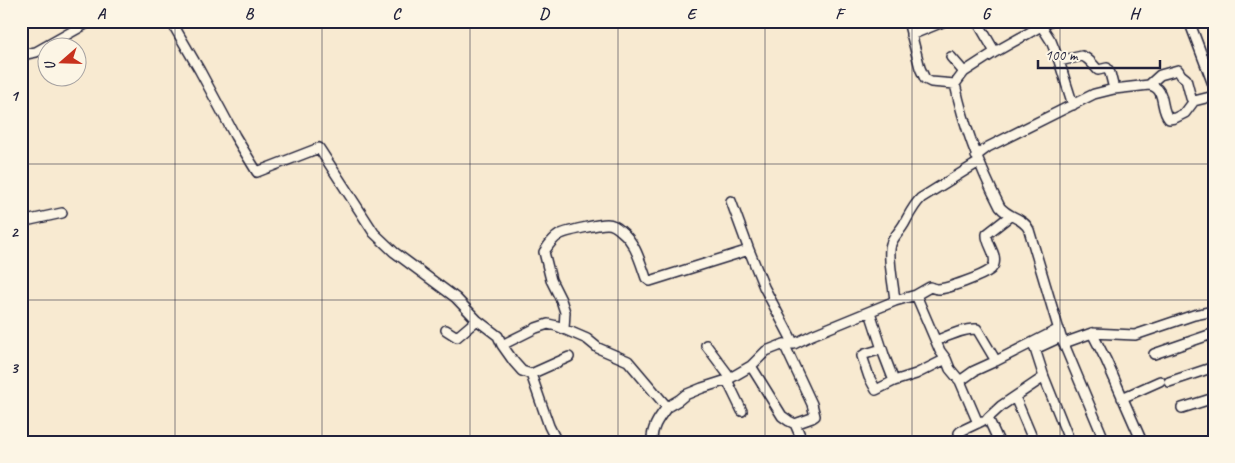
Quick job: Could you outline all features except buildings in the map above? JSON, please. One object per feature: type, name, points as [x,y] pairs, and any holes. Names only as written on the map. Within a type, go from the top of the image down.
[{"type":"street","points":[[21,55],[36,52],[91,21]]},
{"type":"street","points":[[171,21],[234,136],[257,172],[319,148],[374,233],[394,252],[456,298],[477,320],[498,336],[502,345],[522,371],[531,374],[569,358]]},
{"type":"street","points":[[908,21],[921,73],[925,79],[931,82],[955,84]]},
{"type":"street","points":[[911,34],[945,21]]},
{"type":"street","points":[[977,21],[995,52]]},
{"type":"street","points":[[1188,21],[1214,87]]},
{"type":"street","points":[[1073,105],[1046,24],[995,52],[964,72],[955,84],[958,99],[978,159],[1000,207],[1004,213],[1027,225],[1061,336],[1105,442]]},
{"type":"street","points":[[1059,61],[1082,56],[1098,70],[1107,68],[1114,89]]},
{"type":"street","points":[[951,57],[964,72]]},
{"type":"street","points":[[1149,85],[1160,75],[1178,70],[1186,79],[1191,98],[1194,101]]},
{"type":"street","points":[[21,73],[23,82],[21,85]]},
{"type":"street","points":[[895,301],[889,254],[890,246],[914,205],[921,198],[978,159],[988,147],[1094,94],[1114,89],[1155,86],[1162,98],[1165,115],[1169,119],[1185,113],[1194,101],[1214,96]]},
{"type":"street","points":[[731,201],[764,287],[794,344]]},
{"type":"street","points":[[21,222],[62,213]]},
{"type":"street","points":[[652,442],[652,432],[658,419],[667,407],[685,395],[729,378],[751,366],[766,351],[784,344],[794,344],[895,301],[916,295],[930,287],[936,290],[941,289],[974,278],[990,270],[994,265],[994,256],[987,239],[987,234],[1010,216]]},
{"type":"street","points":[[564,328],[564,312],[561,300],[551,280],[544,252],[549,243],[559,235],[608,224],[616,226],[633,245],[646,278],[650,281],[749,250]]},
{"type":"street","points":[[916,295],[940,351],[946,359],[950,370],[960,381],[978,423]]},
{"type":"street","points":[[960,381],[974,371],[996,361],[1061,336],[1092,333],[1135,336],[1194,315],[1210,310],[1214,311]]},
{"type":"street","points":[[870,312],[894,381]]},
{"type":"street","points":[[446,330],[457,337],[477,320]]},
{"type":"street","points":[[502,345],[528,331],[548,324],[564,328],[587,339],[598,348],[628,361],[667,407]]},
{"type":"street","points":[[936,341],[954,334],[977,329],[996,361]]},
{"type":"street","points":[[1092,333],[1142,442]]},
{"type":"street","points":[[1154,354],[1212,334],[1214,342]]},
{"type":"street","points":[[1061,336],[1035,349],[1070,442]]},
{"type":"street","points":[[784,344],[815,413],[815,416],[812,418],[795,424]]},
{"type":"street","points":[[706,345],[729,378],[742,411]]},
{"type":"street","points":[[882,349],[863,354],[862,356],[876,390],[894,381],[916,374],[946,359]]},
{"type":"street","points":[[751,366],[782,416],[795,424],[802,442]]},
{"type":"street","points":[[1122,398],[1164,382],[1214,367]]},
{"type":"street","points":[[531,374],[549,426],[557,442]]},
{"type":"street","points":[[962,442],[959,433],[961,431],[988,418],[1001,406],[1044,377]]},
{"type":"street","points":[[1015,396],[1034,442]]},
{"type":"street","points":[[1182,408],[1214,398]]},
{"type":"street","points":[[988,418],[998,442]]}]
